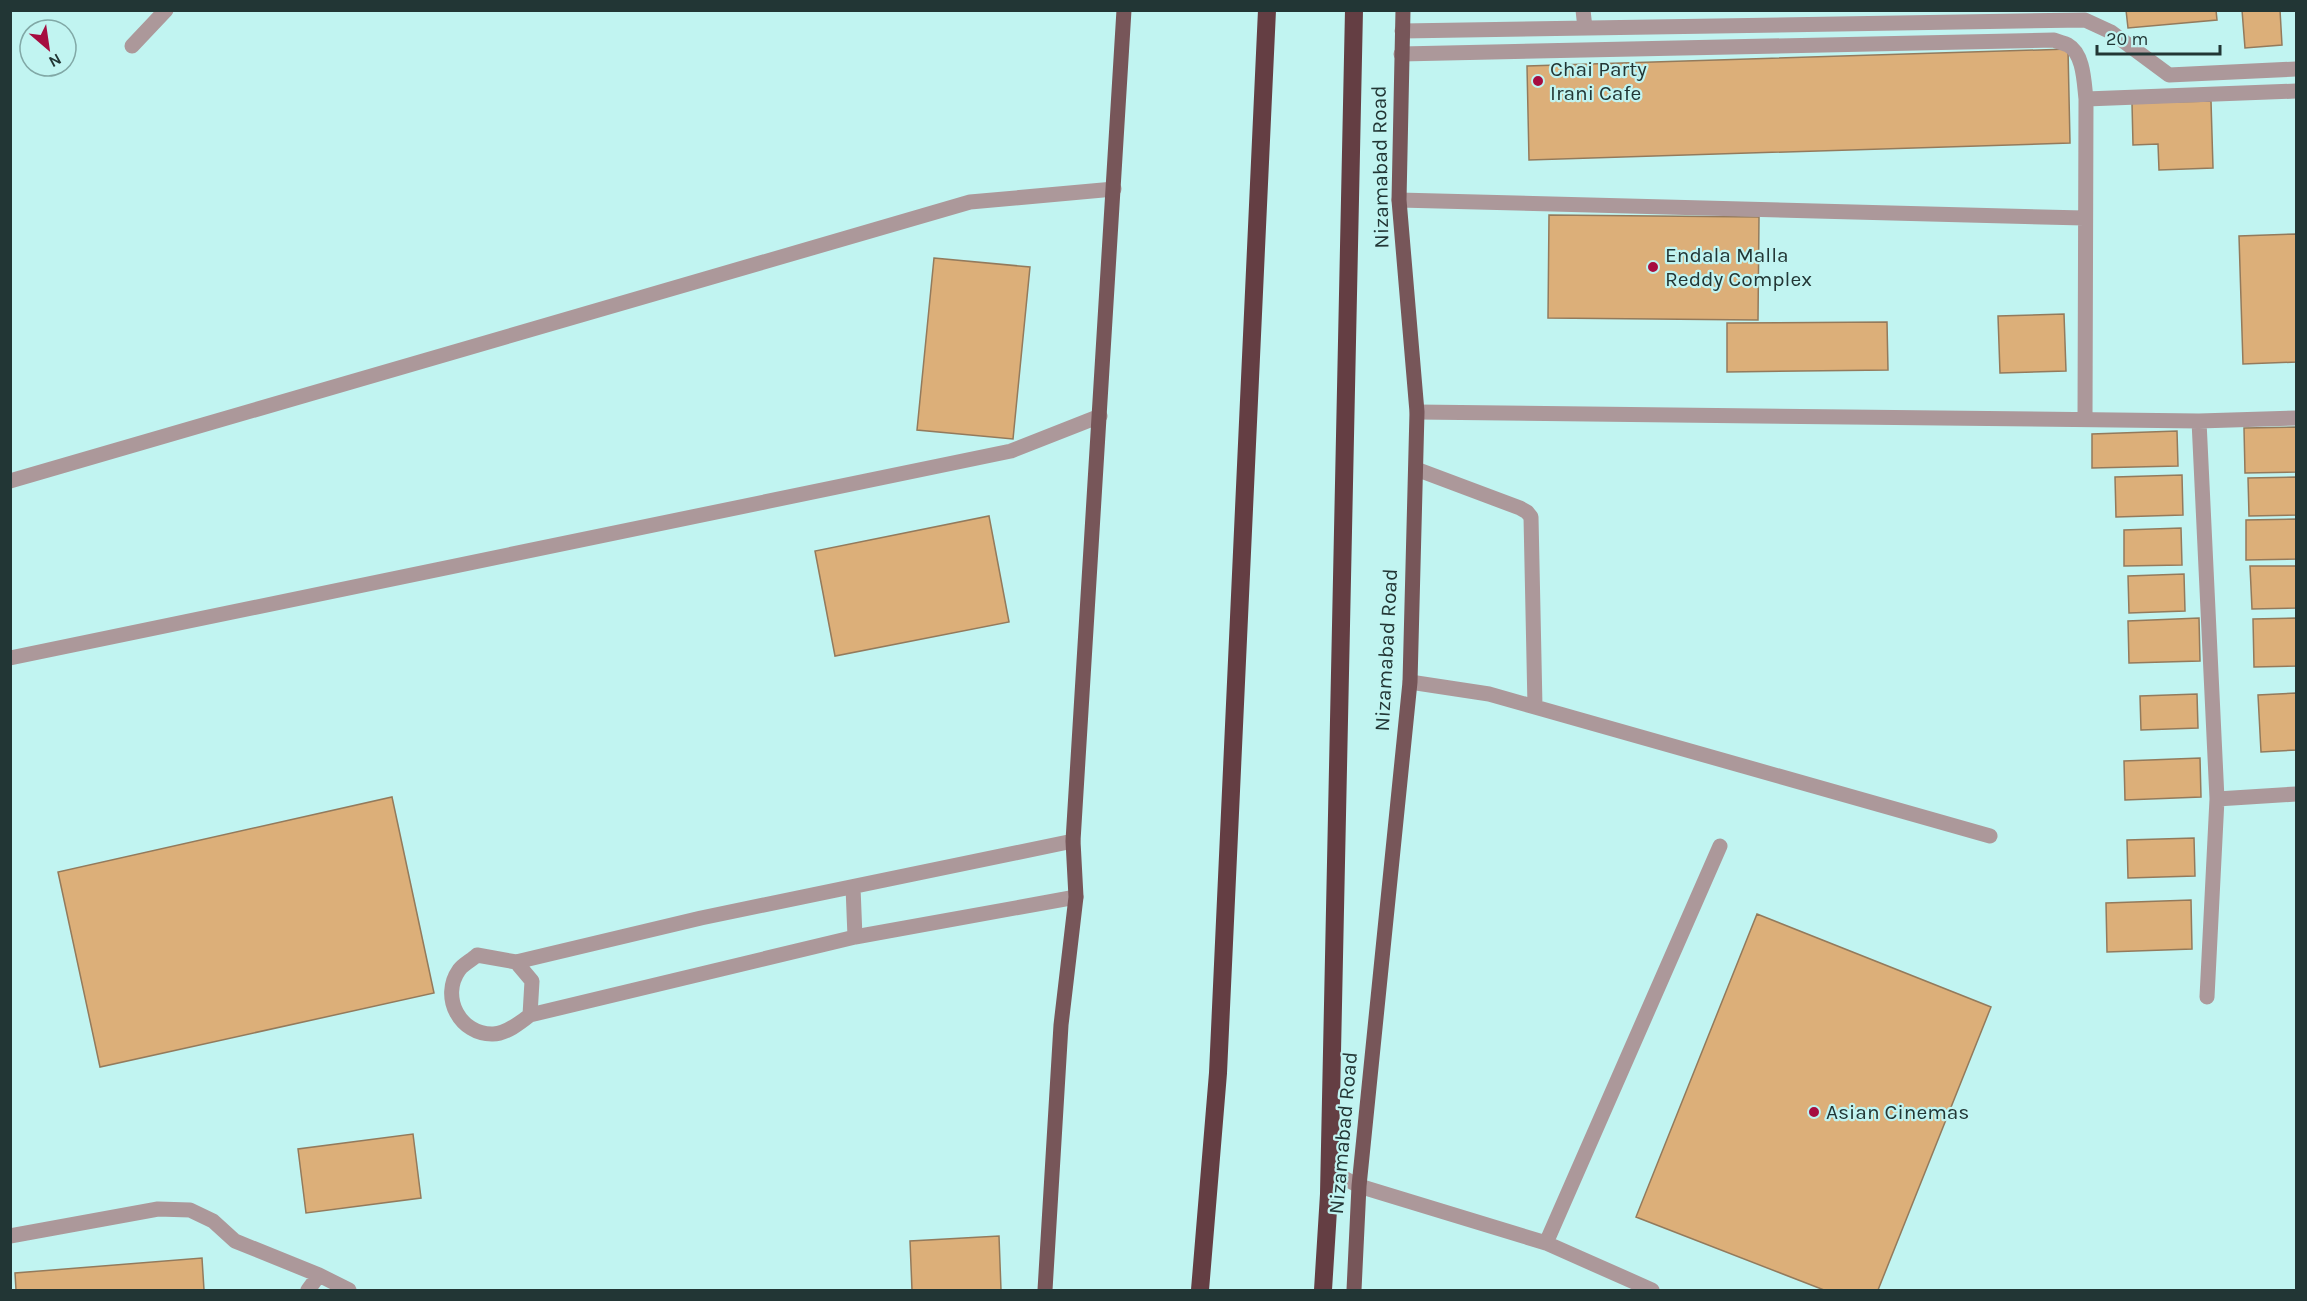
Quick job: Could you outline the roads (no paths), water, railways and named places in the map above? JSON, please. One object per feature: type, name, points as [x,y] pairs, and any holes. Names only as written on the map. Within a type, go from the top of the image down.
[{"type":"highway","points":[[1200,1290],[1218,1073],[1267,10]]},
{"type":"highway","name":"Nizamabad Road","points":[[1323,1290],[1329,1194],[1354,10]]},
{"type":"main road","points":[[1045,1290],[1061,1025],[1076,897],[1074,841],[1124,10]]},
{"type":"main road","name":"Nizamabad Road","points":[[1354,1290],[1359,1186],[1410,682],[1417,412],[1399,200],[1403,10]]},
{"type":"street","points":[[132,46],[166,10]]},
{"type":"street","points":[[1583,10],[1585,28]]},
{"type":"street","points":[[1402,31],[2085,20],[2111,32],[2169,75],[2296,69]]},
{"type":"street","points":[[1401,54],[2054,40],[2070,45],[2083,73],[2086,99],[2085,419]]},
{"type":"street","points":[[2086,99],[2296,91]]},
{"type":"street","points":[[10,482],[970,202],[1114,189]]},
{"type":"street","points":[[1399,200],[2084,218]]},
{"type":"street","points":[[1417,412],[2199,421],[2296,418]]},
{"type":"street","points":[[10,658],[1011,451],[1100,416]]},
{"type":"street","points":[[2199,421],[2217,799],[2207,997]]},
{"type":"street","points":[[1416,469],[1520,508],[1531,517],[1535,706]]},
{"type":"street","points":[[1410,682],[1489,694],[1535,706],[1990,836]]},
{"type":"street","points":[[2217,799],[2296,794]]},
{"type":"street","points":[[1074,841],[701,918],[516,962],[477,955],[459,969],[450,990],[455,1013],[471,1029],[494,1035],[515,1026],[530,1015],[855,937],[1076,897]]},
{"type":"street","points":[[1546,1243],[1720,846]]},
{"type":"street","points":[[853,887],[855,937]]},
{"type":"street","points":[[516,962],[532,981],[530,1015]]},
{"type":"street","points":[[1329,1170],[1359,1186],[1546,1243],[1652,1290]]},
{"type":"street","points":[[10,1236],[158,1209],[190,1210],[213,1221],[235,1241],[319,1275],[349,1290]]},
{"type":"street","points":[[308,1290],[319,1275]]},
{"type":"place","name":"Chai Party Irani Cafe","points":[[1538,81]]},
{"type":"place","name":"Endala Malla Reddy Complex","points":[[1653,267]]},
{"type":"place","name":"Asian Cinemas","points":[[1814,1112]]}]
